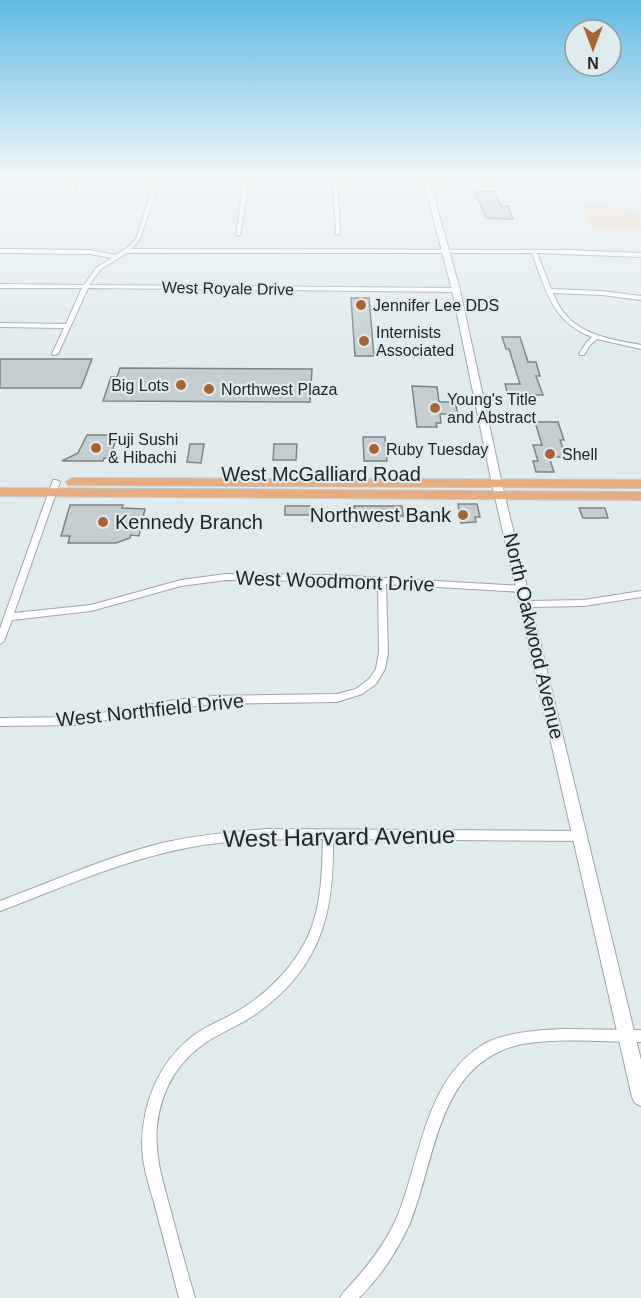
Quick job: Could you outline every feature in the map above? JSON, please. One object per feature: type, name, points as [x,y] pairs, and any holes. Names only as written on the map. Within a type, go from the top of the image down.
[{"type":"main road","name":"West McGalliard Road","points":[[0,482],[55,488]]},
{"type":"main road","name":"West McGalliard Road","points":[[0,492],[55,488],[499,489],[641,484]]},
{"type":"main road","name":"West McGalliard Road","points":[[499,489],[641,496]]},
{"type":"street","points":[[55,354],[94,273],[126,250],[139,236]]},
{"type":"street","name":"North Oakwood Avenue","points":[[441,236],[456,290],[499,489],[581,836],[634,1036],[641,1096]]},
{"type":"street","points":[[126,250],[534,252],[641,255]]},
{"type":"street","points":[[0,251],[90,252],[116,257]]},
{"type":"street","points":[[534,252],[564,318],[597,337],[641,347]]},
{"type":"street","name":"West Royale Drive","points":[[0,286],[456,290]]},
{"type":"street","points":[[551,291],[602,293],[641,298]]},
{"type":"street","points":[[0,325],[68,326]]},
{"type":"street","points":[[582,354],[588,344],[597,337]]},
{"type":"street","points":[[0,641],[55,488]]},
{"type":"street","name":"West Woodmont Drive","points":[[8,617],[91,608],[181,583],[226,577],[331,578],[523,589]]},
{"type":"street","name":"West Northfield Drive","points":[[0,722],[79,721],[175,704],[231,699],[337,698],[354,694],[368,686],[378,676],[384,661],[382,581]]},
{"type":"street","points":[[527,604],[592,602],[641,594]]},
{"type":"street","name":"West Harvard Avenue","points":[[0,906],[129,859],[185,843],[268,834],[581,836]]},
{"type":"street","points":[[188,1298],[150,1161],[148,1143],[152,1104],[164,1078],[181,1055],[195,1042],[254,1008],[295,968],[317,930],[326,900],[328,834]]},
{"type":"street","points":[[348,1298],[379,1261],[404,1220],[438,1111],[457,1077],[470,1063],[494,1048],[517,1039],[553,1036],[634,1036]]},
{"type":"building","points":[[351,298],[369,298],[374,356],[355,356]]},
{"type":"building","points":[[502,337],[520,337],[528,362],[536,362],[540,376],[536,376],[543,395],[508,395],[505,384],[520,384],[509,349],[506,349]]},
{"type":"building","points":[[0,359],[92,359],[81,388],[0,388]]},
{"type":"building","name":"Northwest Plaza","points":[[120,368],[312,369],[310,402],[103,401],[111,377],[117,377]]},
{"type":"building","name":"Young's Title and Abstract","points":[[412,386],[437,387],[439,402],[455,402],[458,414],[440,414],[441,423],[436,423],[437,427],[417,427]]},
{"type":"building","points":[[535,422],[558,422],[564,440],[560,440],[566,457],[549,457],[554,472],[536,472],[533,461],[538,461],[533,445],[542,445]]},
{"type":"building","name":"Fuji Sushi & Hibachi","points":[[87,435],[117,435],[110,458],[104,458],[103,461],[62,461],[78,453]]},
{"type":"building","name":"Ruby Tuesday","points":[[363,437],[385,437],[387,461],[364,461]]},
{"type":"building","points":[[190,444],[204,444],[201,463],[187,462]]},
{"type":"building","points":[[274,444],[297,444],[296,460],[273,460]]},
{"type":"building","name":"Northwest Bank","points":[[458,504],[477,504],[480,517],[475,517],[476,522],[461,523]]},
{"type":"building","name":"Kennedy Branch","points":[[70,505],[123,505],[122,508],[145,509],[139,536],[131,535],[130,538],[116,543],[68,543],[70,536],[61,536]]},
{"type":"building","points":[[285,506],[310,506],[311,515],[285,515]]},
{"type":"building","points":[[354,506],[402,506],[403,516],[356,516]]},
{"type":"building","points":[[579,508],[605,508],[608,518],[583,518]]},
{"type":"place","name":"Jennifer Lee DDS","points":[[361,305]]},
{"type":"place","name":"Internists Associated","points":[[364,341]]},
{"type":"place","name":"Big Lots","points":[[181,385]]},
{"type":"place","name":"Northwest Plaza","points":[[209,389]]},
{"type":"place","name":"Young's Title and Abstract","points":[[435,408]]},
{"type":"place","name":"Fuji Sushi & Hibachi","points":[[96,448]]},
{"type":"place","name":"Ruby Tuesday","points":[[374,449]]},
{"type":"place","name":"Shell","points":[[550,454]]},
{"type":"place","name":"Northwest Bank","points":[[463,515]]},
{"type":"place","name":"Kennedy Branch","points":[[103,522]]}]
